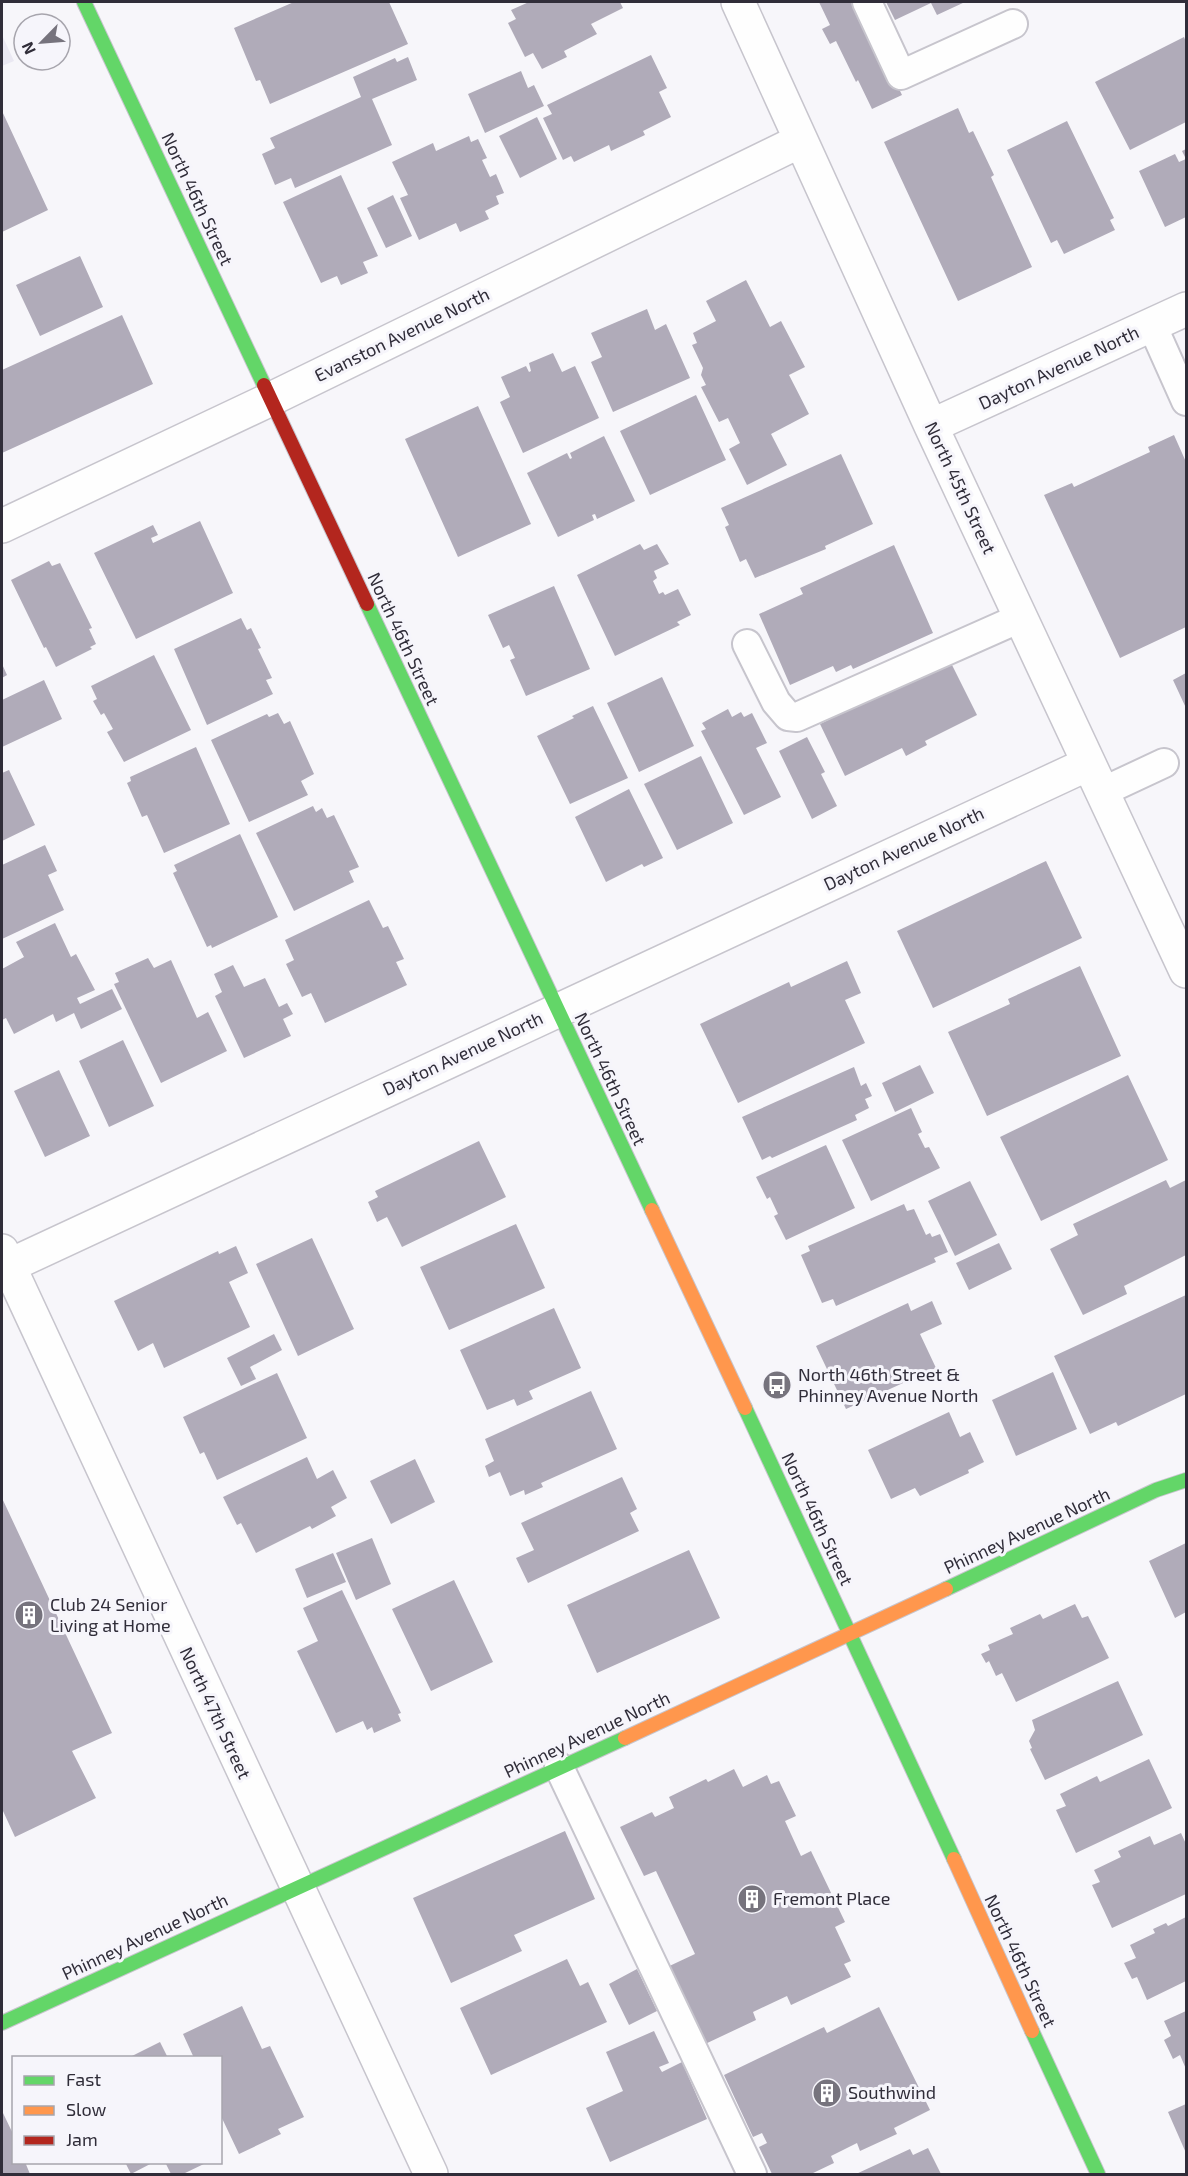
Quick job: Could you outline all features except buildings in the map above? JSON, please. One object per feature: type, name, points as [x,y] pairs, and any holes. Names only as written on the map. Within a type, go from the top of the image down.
[{"type":"main road","name":"North 46th Street","points":[[84,2],[851,1634],[1098,2175]]},
{"type":"main road","name":"Phinney Avenue North","points":[[2,2023],[851,1634],[1156,1490],[1186,1480]]},
{"type":"street","name":"North 45th Street","points":[[738,2],[931,426],[1186,971]]},
{"type":"street","name":"Evanston Avenue North","points":[[2,526],[271,399],[800,141]]},
{"type":"street","name":"Dayton Avenue North","points":[[931,426],[1186,309]]},
{"type":"street","name":"Dayton Avenue North","points":[[4,1262],[557,1010],[1095,778]]},
{"type":"street","name":"North 47th Street","points":[[4,1262],[431,2175]]},
{"type":"lane","points":[[867,2],[902,75],[1013,24]]},
{"type":"lane","points":[[1152,325],[1186,401]]},
{"type":"lane","points":[[747,644],[776,702],[788,716],[797,717],[1020,618]]},
{"type":"lane","points":[[1095,778],[1164,764]]},
{"type":"lane","points":[[559,1767],[752,2175]]},
{"type":"shaded area","points":[[2,35],[12,57],[12,62],[2,66]]},
{"type":"traffic: fast","points":[[84,2],[264,385]]},
{"type":"traffic: fast","points":[[367,604],[652,1210]]},
{"type":"traffic: fast","points":[[745,1408],[954,1859]]},
{"type":"traffic: fast","points":[[946,1589],[1156,1490],[1186,1480]]},
{"type":"traffic: fast","points":[[2,2023],[625,1738]]},
{"type":"traffic: fast","points":[[1032,2031],[1098,2174]]},
{"type":"traffic: slow","points":[[652,1210],[745,1408]]},
{"type":"traffic: slow","points":[[625,1738],[946,1589]]},
{"type":"traffic: slow","points":[[954,1859],[1032,2031]]},
{"type":"traffic: jam","points":[[264,385],[367,604]]},
{"type":"place","name":"North 46th Street & Phinney Avenue North","points":[[777,1385]]},
{"type":"place","name":"Club 24 Senior Living at Home","points":[[29,1615]]},
{"type":"place","name":"Fremont Place","points":[[752,1899]]},
{"type":"place","name":"Southwind","points":[[827,2093]]}]
